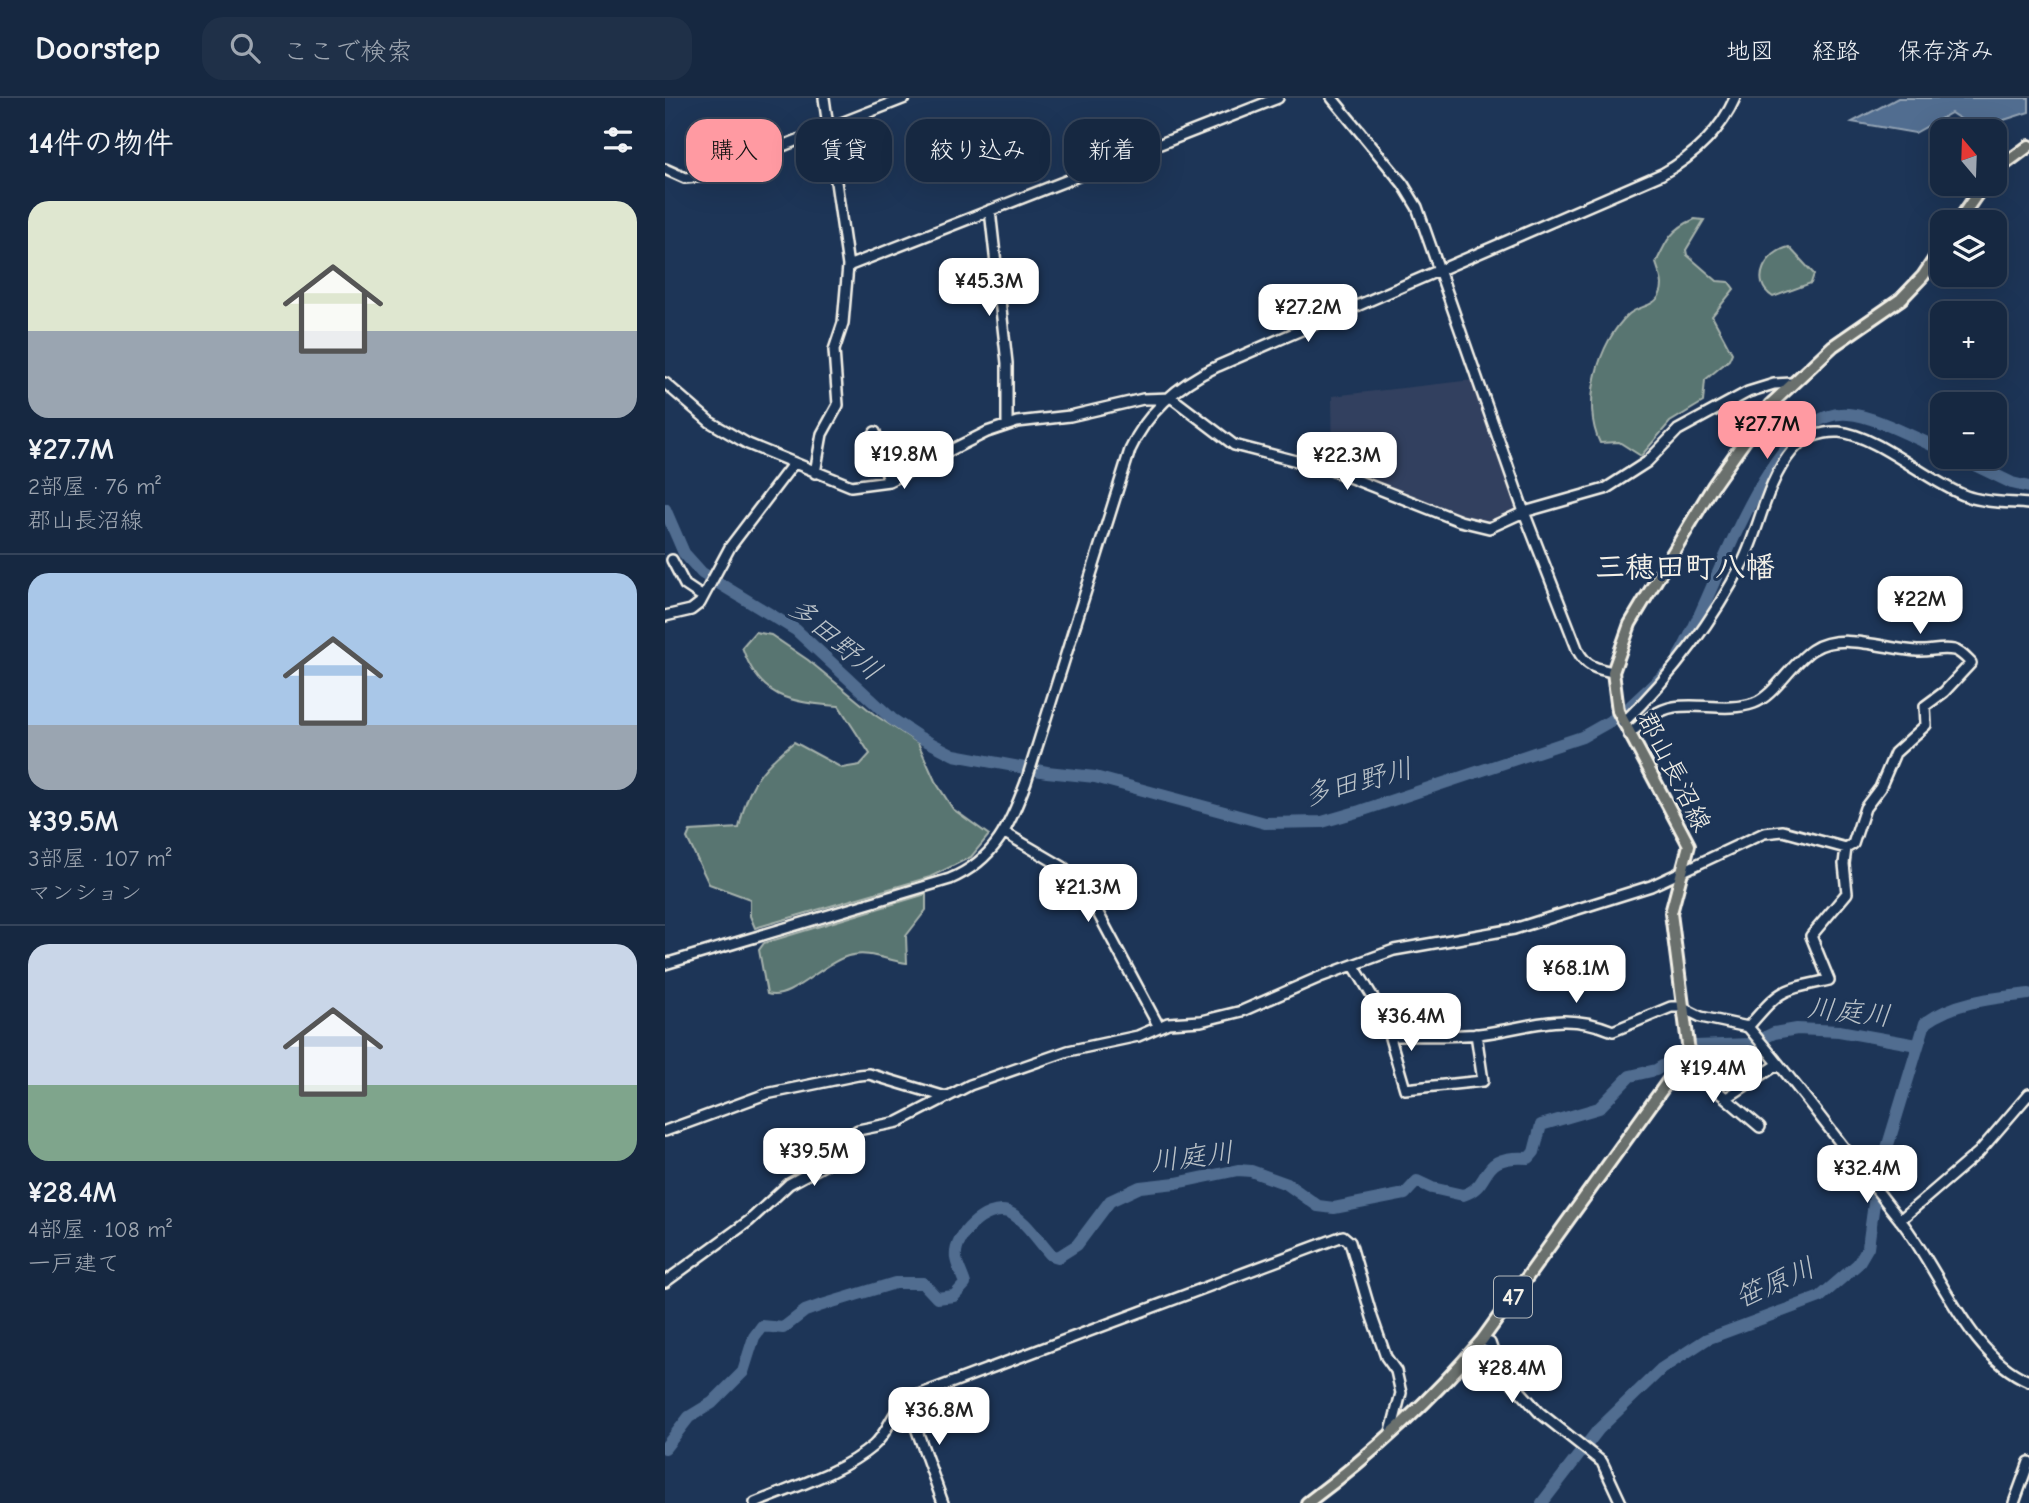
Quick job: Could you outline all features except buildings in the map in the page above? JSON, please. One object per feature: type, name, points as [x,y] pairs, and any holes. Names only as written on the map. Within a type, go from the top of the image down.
[{"type":"main road","points":[[2007,162],[2029,146]]},
{"type":"main road","name":"郡山長沼線","points":[[1307,1503],[1356,1466],[1449,1380],[1482,1340],[1689,1052],[1686,1009],[1671,913],[1689,845],[1626,728],[1613,672],[1630,624],[1745,438],[1792,383],[1833,346],[1901,299],[1930,265]]},
{"type":"street","points":[[824,98],[826,119]]},
{"type":"street","points":[[850,119],[905,98]]},
{"type":"street","points":[[848,266],[1278,98]]},
{"type":"street","points":[[1332,98],[1403,184],[1417,207],[1524,512],[1578,651],[1583,660],[1595,669],[1613,672]]},
{"type":"street","points":[[665,964],[950,879],[979,864],[1005,834],[1026,782],[1130,450],[1146,421],[1167,398],[1203,373],[1671,169],[1707,140],[1735,98]]},
{"type":"street","points":[[665,169],[685,178],[706,176],[796,140]]},
{"type":"street","points":[[815,472],[823,434],[838,405],[834,350],[843,323],[848,266],[835,182]]},
{"type":"street","points":[[990,210],[1007,363],[1007,425]]},
{"type":"street","points":[[665,383],[710,422],[748,444],[851,486],[889,481],[1007,425],[1070,416],[1143,399],[1167,398],[1177,400],[1234,445],[1331,470],[1474,526],[1494,527],[1524,512],[1605,489],[1647,463],[1678,430],[1748,392],[1774,384],[1792,383]]},
{"type":"street","points":[[875,432],[889,481]]},
{"type":"street","points":[[1626,728],[1706,623],[1742,563],[1780,468],[1794,449],[1810,438],[1822,432],[1857,436],[1965,495],[2029,504]]},
{"type":"street","points":[[665,616],[691,610],[704,595],[718,568],[793,464]]},
{"type":"street","points":[[672,560],[685,585],[704,595]]},
{"type":"street","points":[[665,1282],[749,1221],[789,1184],[826,1164],[850,1134],[867,1127],[898,1122],[946,1097],[1021,1066],[1138,1036],[1159,1027],[1242,1011],[1410,946],[1514,929],[1651,886],[1754,836],[1773,831],[1846,848],[1853,844],[1865,808],[1880,788],[1895,753],[1926,725],[1925,706],[1944,692],[1971,663],[1957,651],[1945,648],[1918,652],[1864,643],[1831,643],[1814,649],[1789,670],[1767,697],[1752,704],[1672,707],[1626,728]]},
{"type":"street","points":[[1005,834],[1063,867],[1083,885],[1159,1027]]},
{"type":"street","points":[[1751,1030],[1776,996],[1784,990],[1802,984],[1829,981],[1811,936],[1847,892],[1844,864],[1846,848]]},
{"type":"street","points":[[1354,966],[1383,1014],[1405,1089],[1483,1081],[1476,1034]]},
{"type":"street","points":[[1391,1036],[1476,1034],[1573,1020],[1594,1023],[1613,1031],[1666,1007],[1686,1009],[1701,1017],[1751,1030],[1900,1220],[1986,1351],[2010,1374],[2029,1381]]},
{"type":"street","points":[[1684,1060],[1760,1127]]},
{"type":"street","points":[[1728,1097],[1777,1065]]},
{"type":"street","points":[[665,1131],[766,1094],[858,1074],[869,1074],[946,1097]]},
{"type":"street","points":[[1900,1220],[1979,1153],[2029,1094]]},
{"type":"street","points":[[755,1503],[867,1451],[879,1440],[898,1406],[906,1400],[1346,1236],[1381,1343],[1396,1370],[1401,1393],[1391,1432]]},
{"type":"street","points":[[1482,1340],[1490,1343],[1496,1363],[1503,1374],[1539,1412],[1602,1462],[1621,1503]]},
{"type":"street","points":[[906,1400],[943,1503]]},
{"type":"street","points":[[2014,1503],[2029,1462]]},
{"type":"shaded area","points":[[1898,98],[2029,98],[2029,112],[2007,119],[1960,119],[1951,113],[1940,119],[1930,119],[1930,125],[1915,133],[1852,122]]},
{"type":"shaded area","points":[[1473,380],[1519,509],[1517,512],[1496,523],[1478,524],[1333,467],[1332,396]]},
{"type":"green space","points":[[1695,219],[1704,220],[1686,250],[1687,255],[1717,281],[1729,282],[1734,289],[1712,316],[1732,353],[1729,360],[1705,380],[1703,402],[1670,422],[1641,456],[1619,442],[1600,443],[1592,411],[1601,357],[1618,326],[1629,314],[1658,298],[1662,286],[1656,263],[1666,242],[1675,232]]},
{"type":"green space","points":[[1789,247],[1814,274],[1811,283],[1773,297],[1762,284],[1763,268],[1773,255]]},
{"type":"green space","points":[[755,632],[771,635],[808,660],[875,715],[918,743],[935,781],[953,809],[989,835],[971,857],[930,877],[755,928],[750,916],[750,899],[709,884],[687,838],[690,831],[739,828],[751,789],[757,779],[772,761],[794,742],[842,768],[860,765],[870,754],[839,706],[791,699],[767,687],[758,678],[742,647]]},
{"type":"green space","points":[[926,894],[926,910],[906,936],[907,963],[856,954],[838,960],[786,992],[767,994],[759,950],[764,943]]},
{"type":"waterway","name":"多田野川","points":[[1679,656],[1747,511],[1768,472],[1792,441],[1819,420],[1848,414],[1883,423],[1930,444]]},
{"type":"waterway","name":"多田野川","points":[[1983,469],[2012,483],[2029,487]]},
{"type":"waterway","name":"多田野川","points":[[665,509],[684,553],[702,573],[796,630],[892,719],[919,737],[954,755],[1047,772],[1095,777],[1265,823],[1322,822],[1582,737],[1621,715],[1666,673]]},
{"type":"waterway","name":"笹原川","points":[[1542,1503],[1598,1430],[1661,1369],[1707,1339],[1820,1297],[1858,1264],[1868,1247],[1877,1181],[1925,1023],[1962,1005],[2029,994]]},
{"type":"waterway","name":"川庭川","points":[[665,1448],[689,1417],[712,1403],[743,1372],[754,1337],[762,1326],[783,1328],[805,1311],[895,1283],[923,1283],[937,1298],[954,1296],[965,1284],[956,1258],[956,1249],[965,1232],[990,1213],[999,1211],[1014,1215],[1051,1255],[1058,1257],[1077,1245],[1110,1201],[1140,1187],[1176,1183],[1238,1170],[1251,1171],[1287,1184],[1318,1206],[1334,1208],[1405,1194],[1417,1181],[1432,1188],[1463,1195],[1473,1190],[1493,1165],[1500,1161],[1529,1158],[1534,1152],[1541,1125],[1599,1108],[1630,1076],[1656,1070],[1695,1046],[1751,1044],[1774,1033],[1797,1029],[1839,1031],[1917,1045]]},
{"type":"district","name":"三穂田町八幡","points":[[1685,567]]}]
